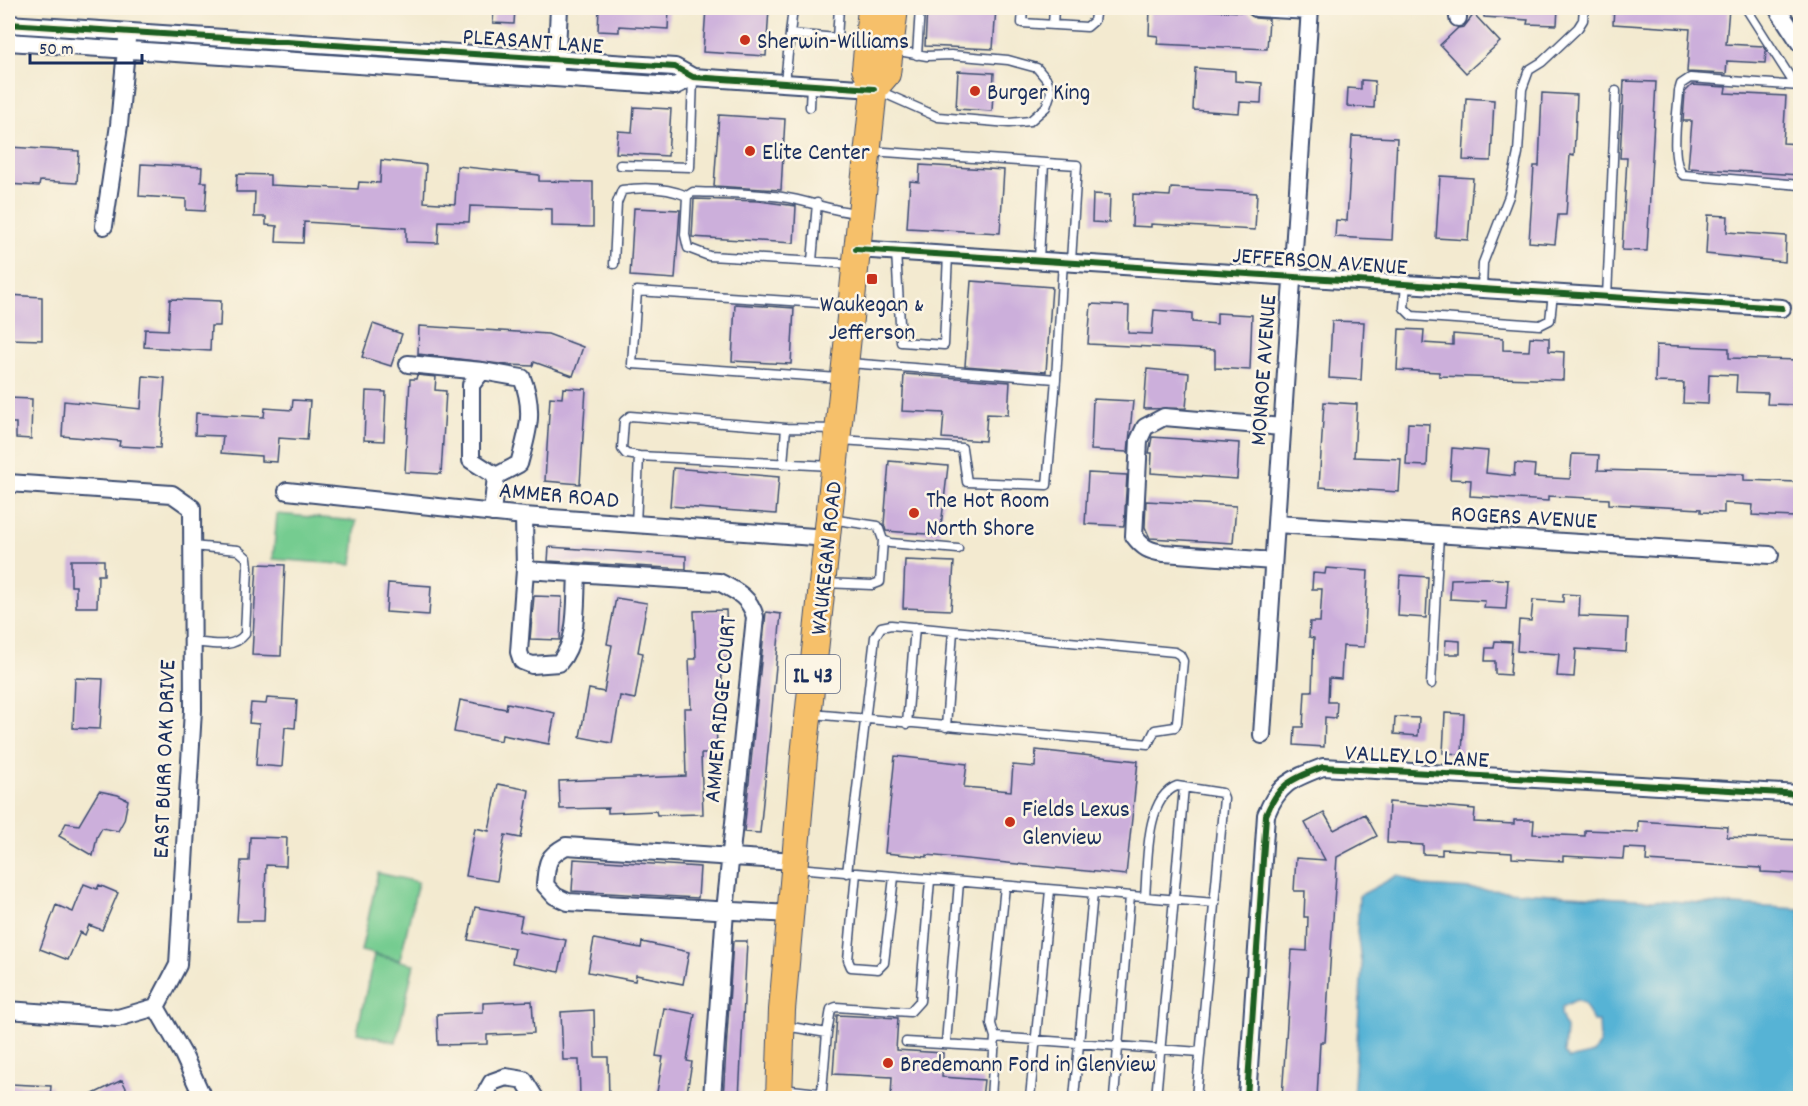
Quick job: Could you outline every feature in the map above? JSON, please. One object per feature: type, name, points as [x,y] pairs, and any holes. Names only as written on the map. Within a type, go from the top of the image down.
[{"type":"main road","name":"WAUKEGAN ROAD","points":[[779,1094],[794,864],[874,89],[865,69],[871,8]]},
{"type":"main road","name":"WAUKEGAN ROAD","points":[[874,89],[887,74],[895,8]]},
{"type":"street","points":[[555,78],[559,8]]},
{"type":"street","points":[[1256,8],[1310,9]]},
{"type":"street","points":[[1777,8],[1800,43]]},
{"type":"street","name":"MONROE AVENUE","points":[[1262,735],[1310,9]]},
{"type":"street","name":"PLEASANT LANE","points":[[8,24],[675,67],[693,77],[874,89]]},
{"type":"street","points":[[104,226],[119,125],[127,32]]},
{"type":"street","points":[[184,54],[185,36]]},
{"type":"street","name":"PLEASANT LANE","points":[[8,42],[675,86],[693,77]]},
{"type":"street","name":"JEFFERSON AVENUE","points":[[855,257],[896,251],[1782,308]]},
{"type":"street","points":[[408,364],[482,371],[522,378],[531,400],[527,438],[519,464],[496,476]]},
{"type":"street","points":[[482,371],[471,385],[471,460],[496,476]]},
{"type":"street","points":[[1273,561],[1164,553],[1149,551],[1142,546],[1134,536],[1139,440],[1145,427],[1164,417],[1282,427]]},
{"type":"street","points":[[492,513],[496,476]]},
{"type":"street","name":"EAST BURR OAK DRIVE","points":[[8,483],[172,494],[192,508],[190,641],[193,710],[178,965],[156,1007]]},
{"type":"street","name":"AMMER ROAD","points":[[287,491],[492,513],[636,525],[829,529]]},
{"type":"street","points":[[524,516],[525,570],[519,652],[522,661],[532,665],[559,663],[566,656],[572,641],[577,575]]},
{"type":"street","name":"ROGERS AVENUE","points":[[1276,524],[1770,555]]},
{"type":"street","name":"AMMER RIDGE COURT","points":[[525,570],[718,582],[740,593],[751,604],[755,617],[725,911],[712,1098]]},
{"type":"street","name":"VALLEY LO LANE","points":[[1247,1098],[1266,815],[1275,794],[1292,778],[1323,767],[1800,794]]},
{"type":"street","points":[[790,914],[568,902],[555,896],[545,885],[548,861],[552,854],[566,846],[731,855],[794,864]]},
{"type":"street","points":[[8,1010],[118,1018],[156,1007],[183,1054],[203,1098]]},
{"type":"street","points":[[483,1098],[492,1082],[506,1077],[524,1080],[536,1098]]},
{"type":"lane","points":[[785,82],[793,8]]},
{"type":"lane","points":[[790,34],[837,38],[839,8]]},
{"type":"lane","points":[[916,55],[920,8]]},
{"type":"lane","points":[[1023,8],[1022,23],[1087,27],[1094,21],[1096,8]]},
{"type":"lane","points":[[1053,25],[1054,8]]},
{"type":"lane","points":[[1482,289],[1483,262],[1509,196],[1518,153],[1522,89],[1529,70],[1542,62],[1578,28],[1583,20],[1584,8]]},
{"type":"lane","points":[[1746,8],[1798,86]]},
{"type":"lane","points":[[874,89],[938,117],[1009,123],[1030,121],[1046,107],[1051,92],[1047,80],[1037,68],[1008,60],[916,55],[890,49]]},
{"type":"lane","points":[[620,165],[690,167],[693,77]]},
{"type":"lane","points":[[1798,86],[1690,78],[1681,84],[1678,91],[1676,156],[1678,169],[1683,175],[1800,184]]},
{"type":"lane","points":[[810,107],[811,84]]},
{"type":"lane","points":[[1607,297],[1616,91]]},
{"type":"lane","points":[[835,466],[626,454],[622,449],[624,421],[630,416],[786,428],[962,448],[967,482],[1047,485],[1077,165],[867,151]]},
{"type":"lane","points":[[1039,259],[1044,163]]},
{"type":"lane","points":[[614,264],[617,203],[622,190],[642,188],[674,190],[687,196]]},
{"type":"lane","points":[[687,196],[693,192],[779,196],[816,203],[831,211],[860,213]]},
{"type":"lane","points":[[687,196],[685,234],[688,248],[709,256],[812,261],[855,257]]},
{"type":"lane","points":[[812,261],[816,203]]},
{"type":"lane","points":[[896,251],[901,342],[944,345],[948,254]]},
{"type":"lane","points":[[1406,284],[1404,308],[1412,316],[1540,325],[1550,320],[1553,294]]},
{"type":"lane","points":[[850,305],[637,291],[632,364],[1056,379]]},
{"type":"lane","points":[[783,464],[786,428]]},
{"type":"lane","points":[[636,525],[639,456]]},
{"type":"lane","points":[[823,583],[872,585],[880,582],[883,540],[878,526],[871,524],[829,529]]},
{"type":"lane","points":[[1431,684],[1439,535]]},
{"type":"lane","points":[[883,540],[890,543],[958,549]]},
{"type":"lane","points":[[190,641],[230,645],[240,640],[245,634],[248,567],[247,558],[238,550],[191,546]]},
{"type":"lane","points":[[809,714],[865,720],[946,728],[1148,744],[1155,730],[1175,727],[1177,723],[1183,671],[1180,655],[1175,652],[891,625],[878,630],[865,720],[851,873],[848,960],[855,969],[878,969],[884,963],[894,877]]},
{"type":"lane","points":[[907,724],[915,627]]},
{"type":"lane","points":[[946,728],[953,631]]},
{"type":"lane","points":[[1156,1098],[1184,787]]},
{"type":"lane","points":[[1145,897],[1155,806],[1160,798],[1171,788],[1217,790],[1224,798],[1196,1098]]},
{"type":"lane","points":[[794,864],[894,877],[1215,903]]},
{"type":"lane","points":[[779,1094],[819,1093],[822,1090],[831,1009],[836,1007],[910,1012],[920,1001],[930,880]]},
{"type":"lane","points":[[946,1043],[959,882]]},
{"type":"lane","points":[[991,1098],[995,1047],[992,1024],[1005,886]]},
{"type":"lane","points":[[1030,1098],[1050,890]]},
{"type":"lane","points":[[1074,1098],[1093,893]]},
{"type":"lane","points":[[1114,1098],[1130,896]]},
{"type":"lane","points":[[782,1026],[827,1033]]},
{"type":"lane","points":[[995,1037],[1200,1052]]},
{"type":"lane","points":[[906,1042],[995,1047]]},
{"type":"green space","points":[[277,514],[356,521],[352,565],[273,559]]},
{"type":"green space","points":[[378,873],[418,882],[400,960],[361,951]]},
{"type":"green space","points":[[374,955],[414,964],[396,1042],[357,1033]]},
{"type":"water","points":[[1398,875],[1422,886],[1800,909],[1800,1098],[1353,1098],[1362,968],[1357,932],[1359,896]],"holes":[[[1576,1000],[1584,1003],[1593,1021],[1599,1021],[1600,1043],[1594,1053],[1569,1059],[1564,1053],[1566,1029],[1561,1014],[1562,1007]]]},
{"type":"building","points":[[494,8],[515,8],[514,24],[493,23]]},
{"type":"building","points":[[599,8],[669,8],[668,29],[619,26],[619,32],[598,31]]},
{"type":"building","points":[[706,8],[769,8],[766,56],[703,52]]},
{"type":"building","points":[[927,8],[996,8],[993,49],[925,46]]},
{"type":"building","points":[[1150,8],[1247,12],[1255,18],[1269,19],[1267,49],[1157,44],[1158,36],[1149,35]]},
{"type":"building","points":[[1484,8],[1558,8],[1557,25],[1527,24],[1528,20],[1484,17]]},
{"type":"building","points":[[1614,8],[1729,8],[1726,44],[1763,46],[1766,51],[1765,63],[1727,61],[1726,74],[1687,72],[1690,29],[1613,24]]},
{"type":"building","points":[[1474,14],[1500,42],[1466,73],[1440,45],[1458,28],[1464,27]]},
{"type":"building","points":[[1195,68],[1235,71],[1235,81],[1262,83],[1261,103],[1240,102],[1239,113],[1193,110]]},
{"type":"building","name":"Burger King","points":[[958,71],[994,73],[992,111],[956,109]]},
{"type":"building","points":[[1361,80],[1375,81],[1374,108],[1347,106],[1348,88],[1361,89]]},
{"type":"building","points":[[1624,81],[1656,82],[1647,251],[1622,250],[1627,158],[1620,158]]},
{"type":"building","points":[[1692,85],[1726,87],[1725,93],[1786,96],[1783,143],[1800,144],[1800,175],[1688,168],[1692,121],[1683,121],[1685,92]]},
{"type":"building","points":[[1542,93],[1577,95],[1574,156],[1570,155],[1566,215],[1558,215],[1555,244],[1529,242],[1534,166],[1539,166]]},
{"type":"building","points":[[1466,98],[1494,100],[1491,161],[1463,160]]},
{"type":"building","points":[[634,107],[671,109],[668,156],[616,153],[618,131],[632,132]]},
{"type":"building","name":"Elite Center","points":[[719,115],[785,119],[781,190],[714,186]]},
{"type":"building","points":[[1352,136],[1397,138],[1392,240],[1335,237],[1336,220],[1347,221]]},
{"type":"building","points":[[8,147],[79,151],[77,183],[40,181],[39,186],[8,184]]},
{"type":"building","points":[[381,160],[426,165],[424,202],[455,204],[457,166],[539,175],[539,181],[593,182],[593,227],[552,226],[552,209],[470,206],[469,222],[439,221],[438,243],[406,242],[406,228],[304,222],[303,243],[276,242],[277,226],[266,225],[266,217],[254,217],[255,192],[236,192],[237,174],[270,175],[270,185],[358,189],[359,182],[380,183]]},
{"type":"building","points":[[141,164],[202,167],[201,182],[207,182],[205,211],[186,210],[186,199],[139,196]]},
{"type":"building","points":[[920,165],[1004,170],[1000,233],[907,228],[910,181],[919,182]]},
{"type":"building","points":[[1440,176],[1473,178],[1468,240],[1436,238]]},
{"type":"building","points":[[1171,188],[1257,193],[1255,230],[1151,224],[1151,227],[1132,226],[1133,194],[1170,196]]},
{"type":"building","points":[[1093,194],[1110,195],[1109,223],[1092,222]]},
{"type":"building","points":[[694,199],[759,201],[796,206],[794,243],[692,237]]},
{"type":"building","points":[[634,208],[680,210],[675,279],[630,276]]},
{"type":"building","points":[[1708,215],[1728,216],[1727,232],[1786,236],[1785,262],[1706,254]]},
{"type":"building","points":[[971,281],[1052,287],[1046,372],[965,366]]},
{"type":"building","points":[[8,295],[42,297],[42,340],[8,339]]},
{"type":"building","points":[[170,299],[221,301],[220,326],[211,326],[210,351],[144,347],[145,329],[168,330]]},
{"type":"building","points":[[735,304],[794,308],[791,364],[732,361]]},
{"type":"building","points":[[1091,304],[1129,306],[1128,333],[1152,334],[1154,310],[1192,313],[1192,322],[1217,324],[1217,313],[1252,315],[1250,370],[1215,368],[1215,350],[1088,344]]},
{"type":"building","points":[[1332,321],[1364,322],[1361,380],[1329,378]]},
{"type":"building","points":[[373,324],[402,334],[391,366],[362,357]]},
{"type":"building","points":[[419,326],[548,334],[583,347],[573,376],[534,362],[533,366],[508,365],[418,354]]},
{"type":"building","points":[[1399,329],[1424,330],[1423,343],[1453,345],[1453,334],[1503,338],[1503,350],[1529,351],[1530,337],[1549,338],[1549,351],[1564,352],[1563,380],[1439,376],[1439,372],[1397,370]]},
{"type":"building","points":[[1656,345],[1729,348],[1729,358],[1800,360],[1800,405],[1767,404],[1768,393],[1736,392],[1737,375],[1709,374],[1708,404],[1683,403],[1684,383],[1655,382]]},
{"type":"building","points":[[1147,369],[1189,373],[1186,408],[1144,409]]},
{"type":"building","points":[[904,374],[1010,382],[1008,415],[987,414],[985,441],[942,438],[944,413],[902,411]]},
{"type":"building","points":[[417,375],[436,377],[435,390],[446,391],[441,474],[405,472],[410,379],[416,379]]},
{"type":"building","points":[[143,376],[165,378],[160,448],[119,446],[120,441],[62,436],[64,401],[141,409]]},
{"type":"building","points":[[563,388],[586,389],[580,484],[545,481],[550,397],[562,398]]},
{"type":"building","points":[[366,391],[386,392],[384,441],[364,440]]},
{"type":"building","points":[[8,398],[32,399],[31,439],[16,438],[16,423],[8,423]]},
{"type":"building","points":[[1093,399],[1133,401],[1128,452],[1091,450]]},
{"type":"building","points":[[293,400],[310,401],[307,440],[279,438],[277,462],[261,461],[261,456],[221,453],[223,436],[195,435],[196,413],[264,417],[265,408],[292,410]]},
{"type":"building","points":[[1324,402],[1357,404],[1354,457],[1401,459],[1399,492],[1319,487]]},
{"type":"building","points":[[1408,423],[1429,424],[1427,466],[1406,465]]},
{"type":"building","points":[[1152,437],[1239,443],[1237,479],[1151,473],[1152,453],[1149,453]]},
{"type":"building","points":[[1452,448],[1488,451],[1486,473],[1514,476],[1515,463],[1535,465],[1534,477],[1570,479],[1572,454],[1599,455],[1598,470],[1744,474],[1744,480],[1797,482],[1795,517],[1752,515],[1753,505],[1724,503],[1724,513],[1701,512],[1701,509],[1609,504],[1609,499],[1548,496],[1548,501],[1470,496],[1471,480],[1450,479]]},
{"type":"building","points":[[889,461],[948,466],[940,535],[886,531],[884,524]]},
{"type":"building","points":[[673,468],[779,477],[776,514],[670,506]]},
{"type":"building","points":[[1088,473],[1127,475],[1124,526],[1085,524]]},
{"type":"building","points":[[1146,501],[1236,506],[1233,543],[1150,538],[1145,527]]},
{"type":"building","points":[[549,547],[686,556],[686,569],[548,561]]},
{"type":"building","points":[[71,560],[104,560],[104,575],[98,575],[97,607],[76,607],[76,586],[71,586]]},
{"type":"building","points":[[905,560],[954,562],[951,610],[903,608]]},
{"type":"building","points":[[257,564],[285,565],[281,656],[252,655]]},
{"type":"building","points":[[1326,568],[1368,571],[1364,647],[1343,646],[1341,679],[1329,678],[1328,702],[1337,702],[1336,718],[1325,717],[1324,747],[1294,745],[1295,727],[1303,727],[1305,691],[1312,691],[1314,638],[1309,637],[1310,622],[1320,622],[1322,589],[1312,589],[1313,573],[1325,574]]},
{"type":"building","points":[[1400,575],[1428,577],[1426,618],[1398,616]]},
{"type":"building","points":[[1451,579],[1508,580],[1506,609],[1484,608],[1485,601],[1450,599]]},
{"type":"building","points":[[388,583],[431,586],[429,615],[386,612]]},
{"type":"building","points":[[1563,594],[1580,595],[1579,616],[1628,618],[1626,652],[1576,649],[1574,677],[1557,676],[1559,654],[1517,651],[1519,620],[1531,621],[1533,600],[1563,602]]},
{"type":"building","points":[[534,596],[562,597],[560,640],[530,639]]},
{"type":"building","points":[[616,598],[647,603],[638,652],[643,653],[635,699],[620,696],[612,743],[580,737],[589,689],[604,692],[612,645],[607,644]]},
{"type":"building","points":[[726,610],[728,658],[721,658],[723,706],[716,706],[717,754],[701,754],[703,814],[657,815],[656,811],[608,813],[608,808],[560,809],[559,781],[686,776],[684,708],[691,708],[689,659],[696,659],[694,611]]},
{"type":"building","points":[[766,612],[781,614],[760,833],[744,832]]},
{"type":"building","points":[[1446,640],[1460,641],[1460,654],[1445,654]]},
{"type":"building","points":[[1495,641],[1512,642],[1510,675],[1495,674],[1495,661],[1485,661],[1486,648],[1494,648]]},
{"type":"building","points":[[75,678],[103,679],[100,729],[73,728]]},
{"type":"building","points":[[267,698],[297,700],[295,728],[285,727],[282,767],[256,765],[259,724],[249,723],[251,703],[266,704]]},
{"type":"building","points":[[460,700],[506,709],[507,703],[555,713],[549,744],[502,735],[501,741],[454,732]]},
{"type":"building","points":[[1445,713],[1464,714],[1462,754],[1443,753]]},
{"type":"building","points":[[1395,717],[1419,718],[1418,736],[1394,734]]},
{"type":"building","name":"Fields Lexus Glenview","points":[[1036,750],[1138,761],[1126,875],[927,855],[927,857],[885,853],[895,756],[967,764],[964,787],[1011,791],[1013,765],[1035,767]]},
{"type":"building","points":[[498,784],[529,790],[521,838],[505,835],[497,881],[466,876],[475,828],[489,831]]},
{"type":"building","points":[[99,791],[118,795],[128,800],[124,820],[118,831],[102,828],[97,837],[93,856],[59,836],[66,823],[79,825]]},
{"type":"building","points":[[1389,802],[1475,809],[1474,822],[1514,824],[1514,820],[1534,820],[1533,834],[1585,836],[1585,830],[1638,832],[1638,821],[1728,827],[1727,837],[1800,840],[1800,874],[1761,872],[1761,868],[1646,861],[1647,849],[1624,848],[1623,859],[1563,856],[1563,861],[1512,858],[1512,853],[1442,849],[1442,855],[1423,854],[1423,845],[1387,843]]},
{"type":"building","points":[[1324,813],[1334,830],[1365,814],[1377,836],[1337,857],[1325,1042],[1320,1042],[1317,1098],[1282,1097],[1292,950],[1307,951],[1308,917],[1304,917],[1305,891],[1294,891],[1296,858],[1325,860],[1305,823]]},
{"type":"building","points":[[250,837],[287,838],[286,866],[266,865],[264,921],[237,921],[241,861],[249,861]]},
{"type":"building","points":[[574,859],[700,867],[698,898],[572,891]]},
{"type":"building","points":[[84,884],[97,889],[99,885],[118,893],[102,930],[89,925],[85,935],[80,932],[68,960],[40,949],[56,905],[73,912]]},
{"type":"building","points":[[475,907],[522,916],[519,931],[566,940],[559,972],[512,963],[515,949],[468,940]]},
{"type":"building","points":[[594,939],[641,948],[642,942],[689,952],[683,984],[636,975],[635,981],[588,972]]},
{"type":"building","points":[[733,941],[747,941],[739,1098],[723,1098]]},
{"type":"building","points":[[532,1001],[534,1033],[487,1035],[487,1044],[438,1045],[437,1014],[483,1012],[483,1003]]},
{"type":"building","points":[[664,1008],[695,1014],[687,1061],[692,1062],[686,1098],[656,1098],[663,1057],[656,1056]]},
{"type":"building","points":[[594,1010],[595,1057],[608,1057],[609,1098],[580,1098],[579,1060],[563,1060],[561,1012]]},
{"type":"building","name":"Bredemann Ford in Glenview","points":[[837,1015],[898,1018],[896,1050],[943,1053],[942,1077],[984,1080],[982,1098],[891,1098],[892,1077],[833,1074]]},
{"type":"building","points":[[122,1080],[131,1098],[85,1098]]},
{"type":"building","points":[[10,1084],[51,1086],[50,1098],[9,1098]]},
{"type":"cycle path","points":[[8,24],[675,67],[693,77],[874,89]]},
{"type":"cycle path","points":[[856,249],[1782,308]]},
{"type":"cycle path","points":[[1247,1098],[1266,815],[1276,796],[1295,779],[1323,767],[1800,794]]},
{"type":"place","name":"Sherwin-Williams","points":[[745,40]]},
{"type":"place","name":"Burger King","points":[[975,91]]},
{"type":"place","name":"Elite Center","points":[[750,151]]},
{"type":"place","name":"Waukegan & Jefferson","points":[[872,279]]},
{"type":"place","name":"The Hot Room North Shore","points":[[914,513]]},
{"type":"place","name":"Fields Lexus Glenview","points":[[1010,822]]},
{"type":"place","name":"Bredemann Ford in Glenview","points":[[888,1063]]}]
